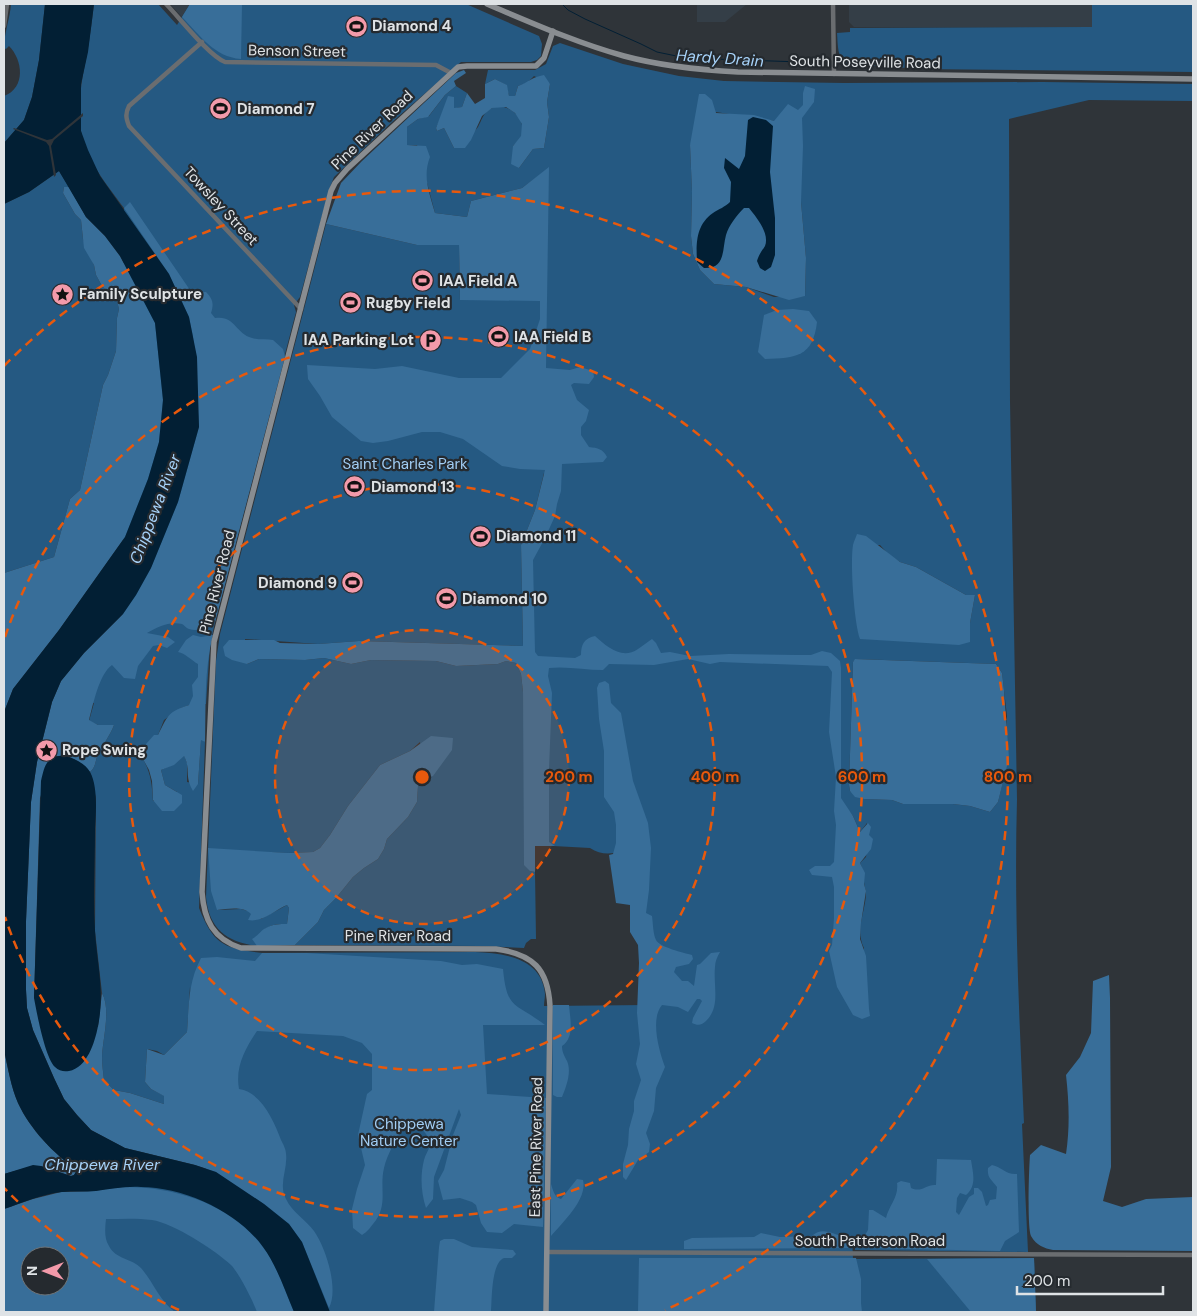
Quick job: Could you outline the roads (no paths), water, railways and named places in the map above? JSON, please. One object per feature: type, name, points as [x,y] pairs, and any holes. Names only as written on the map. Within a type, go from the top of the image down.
[{"type":"street","points":[[4,26],[8,4]]},
{"type":"street","name":"Benson Street","points":[[166,4],[224,62],[436,66],[451,73]]},
{"type":"street","name":"South Poseyville Road","points":[[487,4],[553,31],[624,56],[678,67],[738,72],[1193,79]]},
{"type":"street","points":[[833,4],[834,74]]},
{"type":"street","name":"Pine River Road","points":[[547,982],[543,973],[528,958],[516,953],[496,949],[242,948],[223,940],[211,927],[206,917],[202,892],[214,642],[331,191],[347,169],[458,67],[536,66],[544,58],[553,31]]},
{"type":"street","name":"Towsley Street","points":[[202,42],[129,106],[126,112],[126,119],[129,126],[300,309]]},
{"type":"street","name":"East Pine River Road","points":[[546,1312],[550,1006],[547,982]]},
{"type":"street","name":"South Patterson Road","points":[[547,1252],[1193,1255]]},
{"type":"water","name":"Chippewa River","points":[[45,4],[94,4],[88,52],[81,84],[81,131],[100,176],[169,274],[189,317],[197,357],[199,427],[178,502],[151,568],[123,614],[84,653],[61,681],[52,702],[37,762],[31,802],[26,921],[27,1008],[33,1030],[64,1099],[91,1130],[125,1148],[216,1172],[264,1204],[289,1224],[302,1242],[330,1312],[294,1312],[272,1262],[252,1234],[225,1213],[209,1204],[175,1191],[130,1187],[55,1193],[4,1209],[4,1174],[33,1165],[71,1176],[77,1170],[43,1140],[23,1113],[13,1090],[4,1050],[4,712],[13,689],[59,630],[125,537],[148,479],[159,442],[163,400],[155,323],[120,256],[105,236],[86,217],[59,171],[29,192],[4,204],[4,143],[24,120],[32,97],[39,60]]},
{"type":"water","points":[[753,117],[766,120],[773,126],[770,172],[775,218],[775,255],[771,267],[765,271],[760,268],[757,261],[765,246],[766,236],[749,208],[744,208],[727,231],[720,262],[711,267],[704,268],[697,262],[698,235],[707,218],[730,202],[731,182],[724,168],[725,158],[739,169],[745,156],[748,120]]},
{"type":"water","points":[[65,755],[85,766],[93,778],[96,807],[94,918],[101,1001],[97,1032],[89,1053],[81,1065],[69,1071],[60,1070],[51,1062],[42,1035],[34,998],[41,781],[47,762]]},
{"type":"waterway","name":"Hardy Drain","points":[[562,4],[568,10],[585,19],[657,52],[686,58],[800,62]]},
{"type":"place","name":"Diamond 4","points":[[356,26]]},
{"type":"place","name":"Diamond 7","points":[[221,109]]},
{"type":"place","name":"IAA Field A","points":[[423,281]]},
{"type":"place","name":"Family Sculpture","points":[[63,294]]},
{"type":"place","name":"Rugby Field","points":[[350,303]]},
{"type":"place","name":"IAA Field B","points":[[498,337]]},
{"type":"place","name":"IAA Parking Lot","points":[[430,340]]},
{"type":"place","name":"Diamond 13","points":[[355,487]]},
{"type":"place","name":"Diamond 11","points":[[480,536]]},
{"type":"place","name":"Diamond 9","points":[[353,583]]},
{"type":"place","name":"Diamond 10","points":[[446,599]]},
{"type":"place","name":"Rope Swing","points":[[46,750]]},
{"type":"park label","name":"Saint Charles Park","points":[[405,464]]},
{"type":"park label","name":"Chippewa Nature Center","points":[[409,1132]]}]
